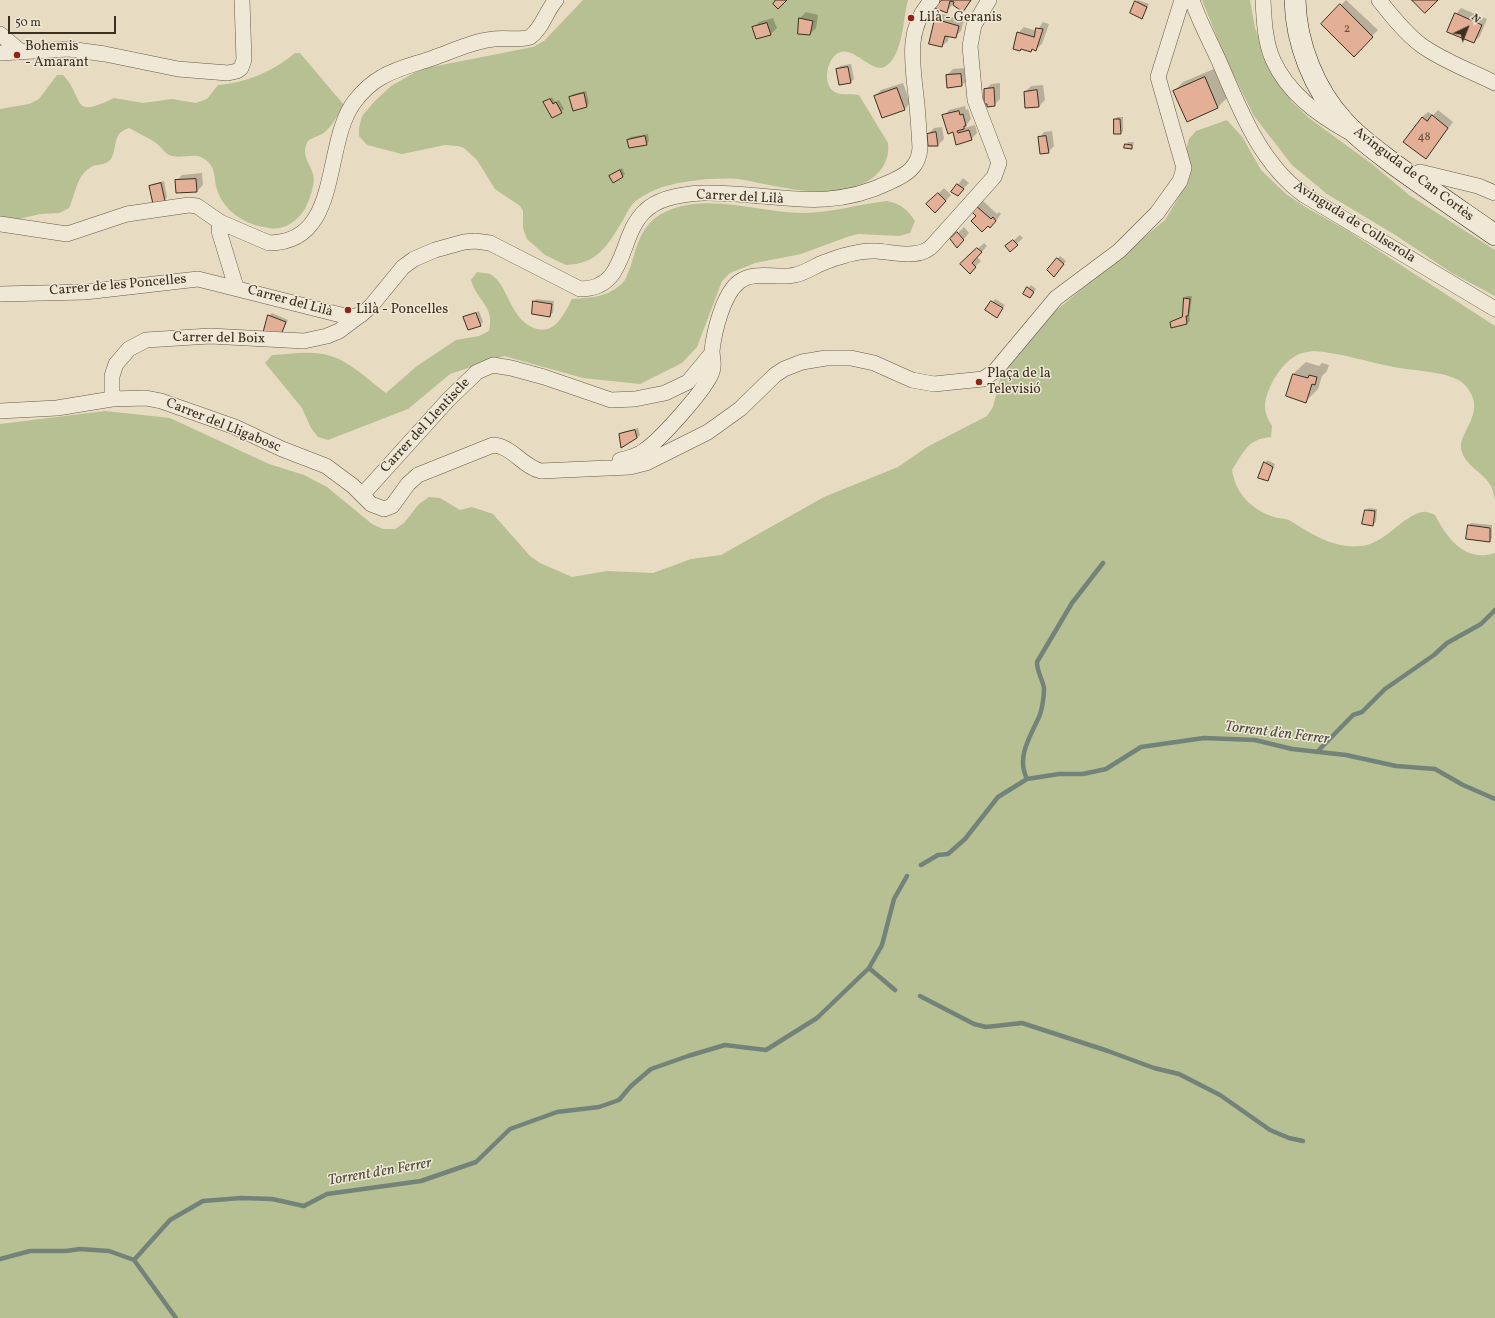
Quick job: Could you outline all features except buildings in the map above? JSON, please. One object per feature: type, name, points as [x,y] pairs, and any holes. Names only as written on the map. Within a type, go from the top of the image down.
[{"type":"street","points":[[0,53],[70,49],[105,54],[178,69],[233,73],[241,68],[244,60],[242,0]]},
{"type":"street","points":[[0,224],[67,234],[127,214],[189,205],[198,206],[220,222],[269,243],[277,243],[296,237],[310,226],[320,212],[330,179],[342,124],[354,102],[362,93],[372,84],[389,74],[475,43],[494,38],[530,37],[556,0]]},
{"type":"street","name":"Carrer del Lilà","points":[[236,287],[337,316],[361,316],[403,267],[425,254],[464,242],[475,241],[490,244],[574,286],[588,289],[602,284],[612,275],[634,224],[646,209],[663,200],[701,194],[736,194],[798,201],[826,200],[855,196],[878,188],[898,179],[912,170],[916,164],[920,152],[912,57],[913,39],[920,15],[931,0]]},
{"type":"street","points":[[603,467],[618,460],[637,455],[655,442],[702,390],[713,372],[714,361],[712,353],[725,300],[732,288],[740,280],[752,276],[788,276],[798,274],[834,259],[859,252],[924,253],[934,245],[994,177],[999,163],[975,100],[970,46],[974,25],[989,0]]},
{"type":"street","points":[[603,467],[630,467],[646,463],[708,432],[740,408],[774,375],[784,368],[802,362],[826,358],[851,358],[874,363],[912,380],[934,384],[983,379],[995,371],[1051,304],[1133,238],[1157,213],[1180,181],[1184,168],[1158,77],[1182,0]]},
{"type":"street","name":"Avinguda de Collserola","points":[[1192,0],[1243,117],[1266,156],[1281,176],[1304,195],[1495,309]]},
{"type":"street","points":[[1263,0],[1264,26],[1273,60],[1288,83],[1314,112],[1364,140]]},
{"type":"street","name":"Avinguda de Can Cortès","points":[[1295,0],[1295,20],[1301,44],[1312,73],[1344,123],[1414,179],[1495,235]]},
{"type":"street","points":[[1379,0],[1409,34],[1420,44],[1495,83]]},
{"type":"street","points":[[0,34],[20,51]]},
{"type":"street","points":[[1414,179],[1420,172],[1478,186],[1495,193]]},
{"type":"street","points":[[1445,200],[1461,183]]},
{"type":"street","points":[[220,222],[220,231],[236,287]]},
{"type":"street","name":"Carrer de les Poncelles","points":[[0,294],[85,292],[198,279],[236,287]]},
{"type":"street","name":"Carrer del Boix","points":[[112,399],[112,376],[116,364],[129,348],[146,340],[210,336],[304,341],[327,336],[339,331],[361,316]]},
{"type":"street","name":"Carrer del Llentiscle","points":[[363,494],[448,400],[478,372],[493,366],[511,368],[544,376],[611,400],[635,399],[666,393],[688,382],[712,353]]},
{"type":"street","name":"Carrer del Lligabosc","points":[[0,411],[57,408],[112,399],[146,398],[161,401],[228,425],[282,449],[326,466],[338,473],[375,506],[384,509],[389,508],[418,475],[493,445],[504,447],[532,467],[541,470],[603,467]]},
{"type":"green space","points":[[583,0],[908,0],[902,36],[892,61],[881,68],[870,64],[853,54],[841,52],[836,54],[829,64],[827,77],[828,83],[835,92],[841,94],[859,95],[888,143],[888,155],[886,161],[880,171],[866,182],[850,188],[834,191],[802,191],[738,179],[708,179],[663,187],[654,190],[635,202],[601,252],[586,261],[566,265],[545,255],[527,239],[523,228],[523,211],[520,206],[495,189],[477,160],[464,148],[445,145],[402,154],[367,145],[359,136],[362,116],[391,86],[421,69],[533,47],[544,41]]},
{"type":"green space","points":[[1202,0],[1250,0],[1255,28],[1267,62],[1292,102],[1309,118],[1372,164],[1409,195],[1495,250],[1495,296],[1452,273],[1397,236],[1327,194],[1292,165],[1254,116],[1227,62]]},
{"type":"green space","points":[[295,53],[300,53],[344,105],[333,123],[323,134],[307,142],[305,153],[314,178],[313,187],[305,209],[290,224],[275,229],[251,224],[243,220],[223,203],[216,186],[213,169],[210,163],[199,156],[177,157],[169,155],[156,143],[129,128],[119,134],[113,156],[108,162],[93,166],[83,174],[77,185],[69,208],[59,213],[40,214],[15,220],[0,217],[0,109],[29,104],[39,99],[57,75],[63,75],[70,84],[80,104],[84,107],[100,104],[114,98],[143,103],[172,99],[196,103],[207,99],[218,85],[239,82],[269,71]]},
{"type":"green space","points":[[1227,120],[1243,138],[1261,170],[1286,194],[1307,208],[1348,231],[1495,326],[1495,501],[1492,488],[1488,481],[1467,461],[1462,452],[1461,445],[1463,437],[1473,413],[1474,404],[1471,394],[1464,384],[1450,376],[1394,367],[1324,352],[1311,351],[1297,355],[1287,363],[1275,377],[1265,403],[1267,416],[1272,426],[1271,437],[1256,440],[1251,444],[1243,452],[1232,470],[1241,493],[1252,505],[1266,514],[1276,518],[1289,520],[1332,543],[1351,546],[1371,544],[1387,535],[1408,518],[1416,514],[1428,512],[1435,515],[1451,540],[1466,551],[1475,555],[1495,553],[1495,1318],[0,1318],[0,424],[105,411],[170,418],[269,464],[304,475],[327,487],[372,524],[383,529],[395,529],[404,523],[419,504],[429,497],[440,498],[460,510],[472,507],[493,514],[530,556],[540,563],[572,577],[607,571],[653,573],[691,559],[721,555],[824,497],[898,467],[927,447],[987,416],[993,407],[1001,374],[1053,313],[1165,220],[1188,181],[1186,150],[1189,139],[1196,131]]},
{"type":"green space","points":[[887,201],[900,205],[915,221],[910,233],[899,236],[858,234],[801,254],[755,263],[730,273],[722,281],[697,347],[682,363],[640,384],[583,378],[504,356],[450,374],[408,409],[328,440],[318,437],[311,428],[302,408],[265,363],[272,355],[302,353],[324,354],[346,363],[386,393],[417,366],[456,340],[479,336],[489,331],[490,315],[488,309],[477,294],[471,280],[477,272],[490,274],[496,279],[515,311],[521,318],[528,325],[544,330],[555,325],[559,321],[572,299],[609,293],[622,284],[630,269],[643,233],[655,218],[665,212],[681,206],[716,204],[786,212],[814,213]]},
{"type":"waterway","points":[[1027,779],[1024,771],[1024,755],[1028,740],[1040,714],[1044,696],[1044,686],[1038,670],[1037,662],[1072,603],[1103,563]]},
{"type":"waterway","points":[[1317,752],[1353,715],[1362,712],[1385,689],[1434,655],[1447,643],[1481,624],[1495,610]]},
{"type":"waterway","name":"Torrent d'en Ferrer","points":[[921,865],[938,855],[948,854],[965,839],[998,797],[1027,779],[1059,774],[1083,774],[1106,769],[1141,747],[1204,738],[1255,740],[1292,749],[1346,755],[1396,766],[1435,769],[1463,785],[1495,799]]},
{"type":"waterway","name":"Torrent d'en Ferrer","points":[[0,1259],[30,1251],[66,1251],[80,1249],[109,1251],[134,1260],[170,1220],[203,1201],[241,1198],[272,1199],[304,1206],[327,1194],[421,1181],[476,1162],[510,1129],[557,1112],[599,1107],[619,1100],[631,1086],[651,1069],[725,1045],[766,1050],[817,1018],[869,968],[882,945],[894,899],[907,876]]},
{"type":"waterway","points":[[869,968],[895,990]]},
{"type":"waterway","points":[[920,996],[974,1024],[986,1027],[1022,1023],[1108,1051],[1154,1068],[1179,1074],[1220,1095],[1270,1130],[1289,1138],[1303,1141]]},
{"type":"waterway","points":[[134,1260],[176,1318]]},
{"type":"place","name":"Lilà - Geranis","points":[[911,18]]},
{"type":"place","name":"Bohemis - Amarant","points":[[17,55]]},
{"type":"place","name":"Lilà - Poncelles","points":[[348,310]]},
{"type":"place","name":"Plaça de la Televisió","points":[[979,382]]}]
